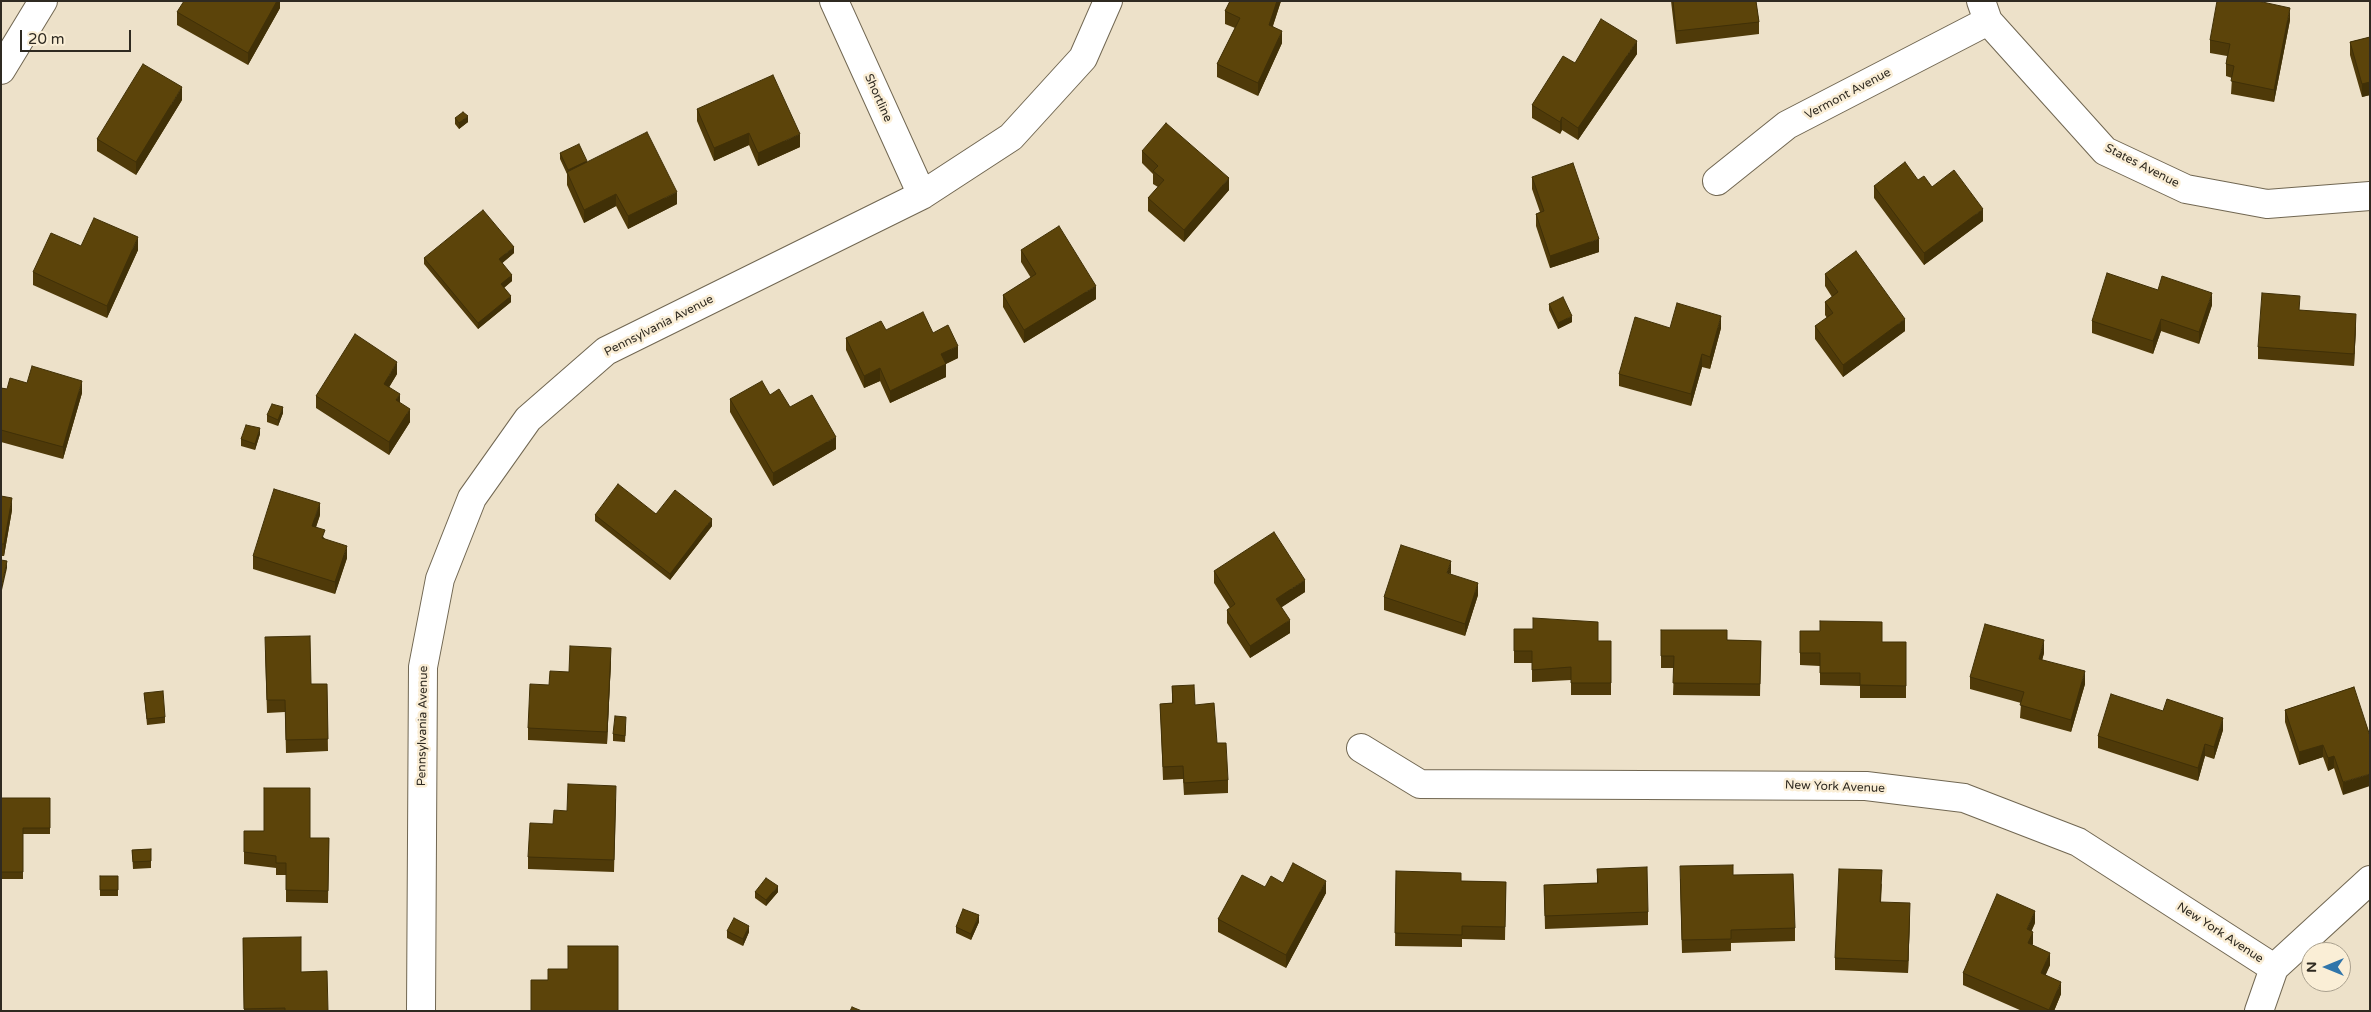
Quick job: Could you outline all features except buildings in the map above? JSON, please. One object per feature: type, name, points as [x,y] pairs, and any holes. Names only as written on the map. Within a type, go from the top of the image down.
[{"type":"street","points":[[1,70],[43,1]]},
{"type":"street","name":"Shortline","points":[[834,1],[922,195]]},
{"type":"street","name":"Pennsylvania Avenue","points":[[422,1011],[423,667],[440,579],[472,498],[528,419],[606,351],[922,195],[1011,137],[1083,58],[1108,1]]},
{"type":"street","name":"Vermont Avenue","points":[[1717,181],[1787,126],[1984,11]]},
{"type":"street","name":"States Avenue","points":[[1984,11],[2106,151],[2186,189],[2267,204],[2370,196]]},
{"type":"street","name":"New York Avenue","points":[[1361,748],[1420,784],[1866,786],[1964,798],[2078,842],[2274,968]]},
{"type":"street","points":[[2259,1011],[2274,968],[2370,880]]}]
